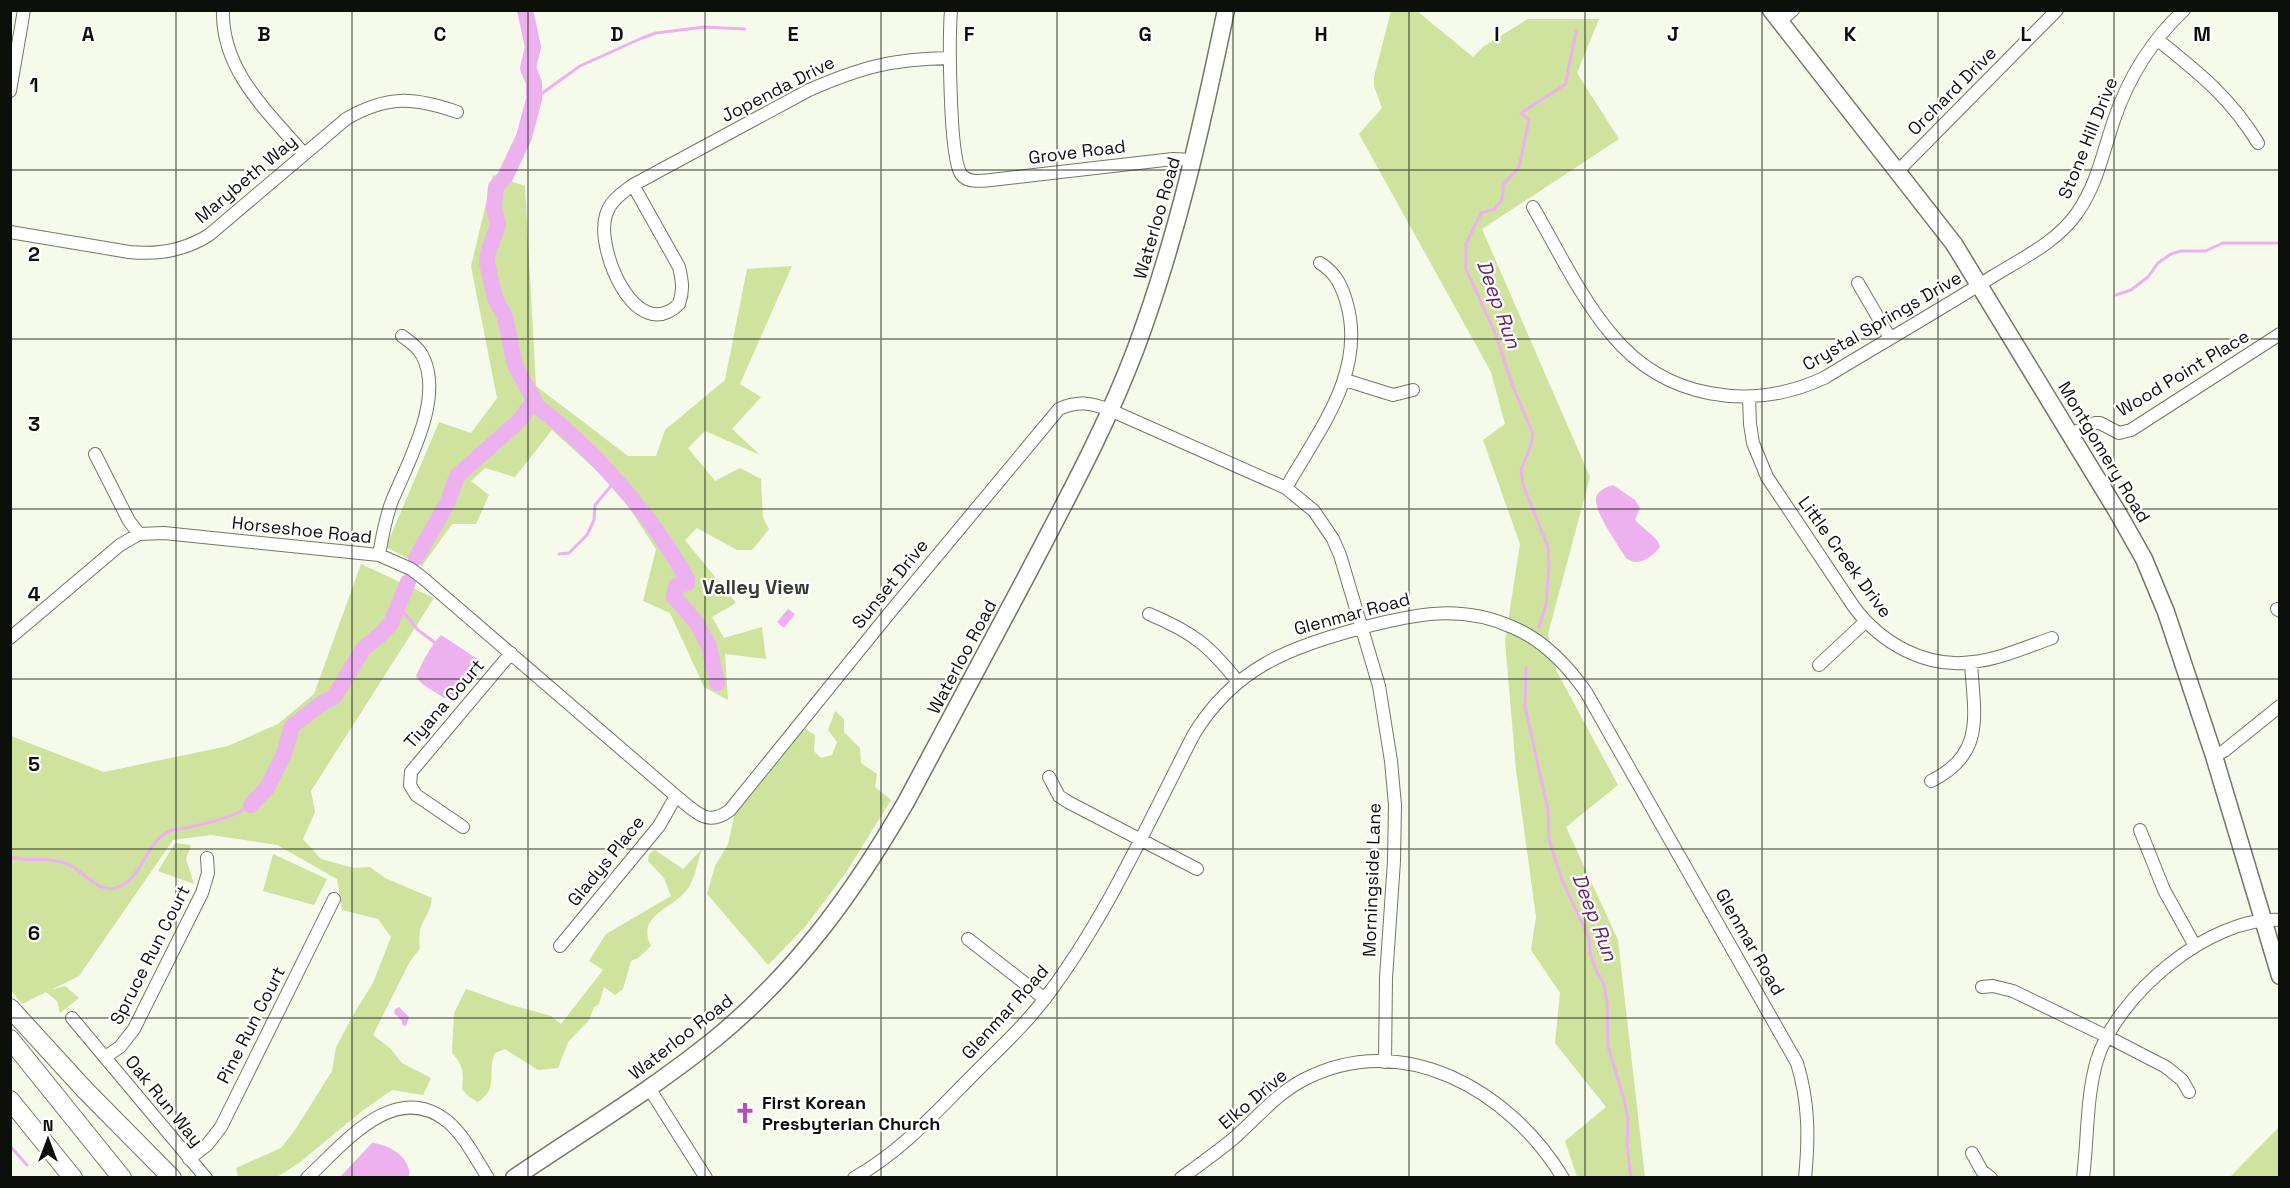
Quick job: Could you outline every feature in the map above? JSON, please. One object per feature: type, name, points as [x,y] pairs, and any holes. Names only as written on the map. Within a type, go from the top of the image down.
[{"type":"highway","points":[[10,1008],[85,1090],[172,1178]]},
{"type":"highway","points":[[10,1039],[122,1178]]},
{"type":"highway","points":[[10,1100],[71,1178]]},
{"type":"main road","name":"Waterloo Road","points":[[514,1178],[649,1088],[716,1038],[747,1010],[813,942],[861,877],[911,793],[1061,510],[1110,410],[1135,351],[1162,273],[1194,160],[1226,10]]},
{"type":"main road","name":"Montgomery Road","points":[[1775,16],[1954,244],[1981,284],[2144,559],[2166,612],[2272,920],[2280,976]]},
{"type":"street","points":[[10,91],[24,10]]},
{"type":"street","points":[[223,10],[223,34],[234,66],[243,82],[304,154]]},
{"type":"street","points":[[950,58],[951,10]]},
{"type":"street","points":[[1775,16],[1793,10]]},
{"type":"street","name":"Orchard Drive","points":[[1898,171],[2057,10]]},
{"type":"street","name":"Stone Hill Drive","points":[[1981,284],[2045,244],[2076,216],[2094,181],[2124,95],[2144,58],[2184,10]]},
{"type":"street","points":[[2158,40],[2224,96],[2247,124],[2258,143]]},
{"type":"street","name":"Jopenda Drive","points":[[633,185],[679,267],[682,278],[683,287],[679,304],[664,314],[645,312],[628,297],[607,252],[604,227],[606,214],[620,194],[633,185],[809,90],[838,78],[868,67],[893,62],[917,58],[950,58]]},
{"type":"street","name":"Grove Road","points":[[950,58],[957,163],[960,173],[965,178],[976,181],[991,180],[1173,159],[1194,160]]},
{"type":"street","name":"Marybeth Way","points":[[10,232],[145,254],[179,249],[194,244],[209,235],[346,119],[377,104],[411,99],[430,102],[458,112]]},
{"type":"street","name":"Crystal Springs Drive","points":[[1533,207],[1590,304],[1624,349],[1650,369],[1678,384],[1718,395],[1749,398],[1776,395],[1803,388],[1824,378],[1981,284]]},
{"type":"street","points":[[1286,488],[1346,380],[1352,345],[1349,308],[1337,278],[1330,269],[1320,263]]},
{"type":"street","points":[[1858,283],[1890,338]]},
{"type":"street","name":"Wood Point Place","points":[[2071,435],[2095,423],[2100,423],[2119,433],[2131,430],[2280,334]]},
{"type":"street","points":[[379,555],[391,505],[428,411],[429,390],[422,356],[402,336]]},
{"type":"street","points":[[1346,380],[1393,395],[1413,390]]},
{"type":"street","name":"Little Creek Drive","points":[[1749,398],[1753,443],[1767,477],[1865,622],[1881,636],[1912,654],[1948,662],[1971,663],[2052,638]]},
{"type":"street","name":"Sunset Drive","points":[[713,819],[730,810],[1059,409],[1080,402],[1110,410]]},
{"type":"street","name":"Morningside Lane","points":[[1110,410],[1286,488],[1314,511],[1333,539],[1340,555],[1379,686],[1386,724],[1395,806],[1394,861],[1386,978],[1385,1062]]},
{"type":"street","points":[[10,638],[120,545],[140,534],[129,521],[95,454]]},
{"type":"street","name":"Horseshoe Road","points":[[140,534],[164,534],[379,555],[411,569],[676,796],[697,813],[713,819]]},
{"type":"street","name":"Glenmar Road","points":[[854,1178],[916,1134],[1045,999],[1078,952],[1100,915],[1204,718],[1238,682],[1279,655],[1322,639],[1421,613],[1466,614],[1491,619],[1513,627],[1550,650],[1570,669],[1601,716],[1797,1063],[1808,1108],[1805,1178]]},
{"type":"street","points":[[1149,614],[1176,626],[1206,645],[1238,682]]},
{"type":"street","points":[[1819,665],[1865,622]]},
{"type":"street","name":"Tiyana Court","points":[[463,827],[416,795],[410,785],[411,772],[511,653]]},
{"type":"street","points":[[1931,781],[1947,773],[1956,765],[1970,742],[1974,716],[1971,663]]},
{"type":"street","points":[[2214,756],[2224,751],[2280,706]]},
{"type":"street","points":[[1049,777],[1059,796],[1197,869]]},
{"type":"street","name":"Gladys Place","points":[[560,946],[658,826],[676,796]]},
{"type":"street","points":[[2140,830],[2164,890],[2195,946]]},
{"type":"street","name":"Spruce Run Court","points":[[105,1057],[120,1047],[134,1029],[202,893],[208,873],[207,858]]},
{"type":"street","name":"Pine Run Court","points":[[189,1159],[207,1145],[221,1127],[334,899]]},
{"type":"street","points":[[2083,1178],[2093,1077],[2098,1056],[2133,999],[2179,956],[2195,946],[2236,928],[2272,920]]},
{"type":"street","points":[[968,939],[1045,999]]},
{"type":"street","points":[[1982,987],[1993,986],[2013,991],[2108,1037],[2166,1067],[2182,1080],[2189,1092]]},
{"type":"street","name":"Oak Run Way","points":[[72,1018],[206,1178]]},
{"type":"street","name":"Elko Drive","points":[[1181,1178],[1233,1139],[1282,1093],[1302,1081],[1340,1066],[1385,1062],[1429,1068],[1449,1074],[1485,1095],[1514,1118],[1536,1141],[1554,1162],[1563,1178]]},
{"type":"street","points":[[649,1088],[706,1178]]},
{"type":"street","points":[[307,1178],[363,1126],[388,1110],[403,1108],[434,1113],[447,1121],[458,1133],[488,1178]]},
{"type":"street","points":[[1972,1153],[1982,1172],[1991,1178]]},
{"type":"green space","points":[[1391,11],[1417,11],[1473,57],[1484,46],[1528,19],[1599,19],[1577,73],[1619,139],[1482,229],[1590,477],[1548,634],[1556,670],[1618,785],[1566,827],[1618,940],[1645,1177],[1577,1177],[1565,1141],[1606,1107],[1555,1043],[1560,993],[1531,950],[1536,917],[1516,770],[1505,641],[1520,544],[1483,440],[1505,424],[1491,372],[1359,134],[1382,108],[1374,86],[1374,77]]},
{"type":"green space","points":[[493,175],[525,186],[536,386],[628,456],[656,456],[665,430],[725,380],[747,269],[792,266],[740,384],[761,397],[732,429],[760,455],[705,431],[688,448],[715,481],[740,468],[761,479],[763,518],[769,529],[752,550],[737,550],[697,528],[685,540],[736,603],[712,617],[724,638],[762,627],[766,659],[725,654],[728,700],[704,687],[670,613],[643,601],[656,549],[617,489],[552,430],[515,477],[485,468],[471,481],[489,495],[476,524],[452,524],[422,566],[386,547],[439,422],[471,433],[497,398],[471,266]]},
{"type":"green space","points":[[361,564],[434,598],[311,791],[315,812],[303,839],[321,859],[354,868],[370,867],[385,878],[432,898],[421,926],[420,948],[409,963],[373,1035],[390,1048],[402,1063],[431,1078],[423,1095],[392,1090],[362,1111],[299,1163],[277,1177],[238,1177],[236,1168],[281,1148],[295,1130],[332,1071],[336,1047],[373,983],[391,937],[378,919],[342,910],[337,879],[277,845],[211,835],[173,840],[79,976],[51,990],[65,986],[79,998],[60,1013],[57,1001],[46,992],[22,1004],[10,989],[11,736],[104,772],[228,746],[278,724],[314,694]]},
{"type":"green space","points":[[835,711],[844,719],[844,732],[860,748],[861,763],[877,774],[875,787],[891,800],[845,874],[804,928],[768,965],[707,894],[715,866],[728,844],[735,813],[803,728],[815,735],[814,751],[821,758],[832,755],[837,742],[828,730]]},
{"type":"green space","points":[[175,843],[191,845],[186,859],[194,884],[158,871]]},
{"type":"green space","points":[[702,849],[690,885],[677,900],[653,918],[648,926],[647,935],[651,946],[631,961],[623,989],[615,995],[604,987],[599,1004],[594,1007],[589,1020],[568,1042],[558,1068],[538,1070],[505,1049],[495,1053],[489,1091],[478,1102],[468,1096],[462,1089],[461,1065],[452,1053],[454,1013],[466,989],[551,1016],[561,1024],[603,970],[589,961],[606,934],[671,896],[664,878],[648,861],[649,854],[655,850],[683,869]]},
{"type":"green space","points":[[273,854],[327,879],[314,905],[263,891]]},
{"type":"green space","points":[[2279,1127],[2279,1177],[2230,1177]]},
{"type":"shaded area","points":[[1613,485],[1635,500],[1640,508],[1635,520],[1657,540],[1660,547],[1640,562],[1626,558],[1601,517],[1596,501],[1597,495]]},
{"type":"shaded area","points":[[788,609],[795,614],[784,628],[777,622]]},
{"type":"shaded area","points":[[441,635],[479,660],[477,670],[462,684],[453,697],[444,698],[425,686],[416,676],[433,644]]},
{"type":"shaded area","points":[[399,1007],[409,1017],[406,1026],[402,1025],[402,1021],[394,1013]]},
{"type":"shaded area","points":[[372,1143],[385,1146],[398,1153],[407,1164],[409,1177],[340,1177]]},
{"type":"waterway","points":[[416,558],[447,504],[457,476],[520,420],[534,400],[515,365],[505,317],[495,298],[487,263],[488,253],[498,225],[494,208],[496,187],[505,177],[524,137],[534,99],[534,83],[528,68],[533,47],[525,10]]},
{"type":"waterway","points":[[534,99],[580,66],[656,33],[704,27],[745,29]]},
{"type":"waterway","name":"Deep Run","points":[[1539,627],[1546,605],[1548,547],[1523,485],[1521,470],[1533,434],[1512,384],[1496,335],[1466,269],[1466,244],[1481,213],[1495,209],[1502,199],[1503,185],[1519,167],[1529,120],[1521,113],[1566,84],[1576,31]]},
{"type":"waterway","points":[[2116,295],[2131,290],[2148,277],[2158,263],[2171,254],[2181,251],[2205,251],[2223,243],[2280,243]]},
{"type":"waterway","points":[[533,403],[599,461],[638,507],[673,555],[687,579],[687,583],[676,586],[674,597],[696,622],[709,646],[717,683]]},
{"type":"waterway","points":[[559,554],[569,553],[587,535],[594,520],[595,505],[616,480]]},
{"type":"waterway","points":[[251,805],[267,788],[284,754],[292,726],[322,703],[334,697],[363,649],[391,623],[408,582]]},
{"type":"waterway","points":[[398,609],[418,630],[434,642]]},
{"type":"waterway","name":"Deep Run","points":[[1526,668],[1525,707],[1548,810],[1549,840],[1562,880],[1589,938],[1590,953],[1596,970],[1604,984],[1608,1046],[1628,1121],[1627,1144],[1631,1178]]},
{"type":"waterway","points":[[10,857],[65,863],[102,887],[116,888],[133,877],[151,848],[166,833],[220,820],[251,805]]},
{"type":"waterway","points":[[10,1146],[27,1165]]},
{"type":"place","name":"First Korean Presbyterian Church","points":[[745,1113]]},
{"type":"district","name":"Valley View","points":[[756,587]]}]
